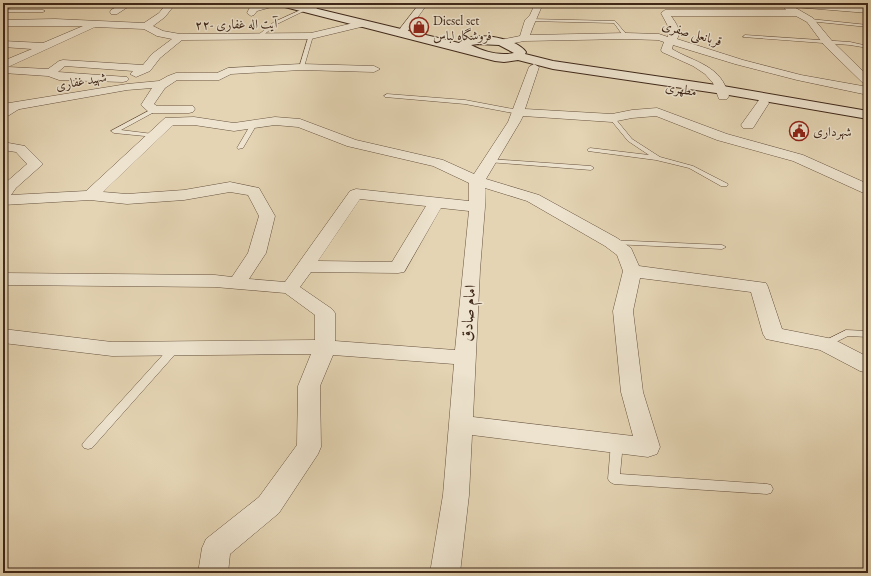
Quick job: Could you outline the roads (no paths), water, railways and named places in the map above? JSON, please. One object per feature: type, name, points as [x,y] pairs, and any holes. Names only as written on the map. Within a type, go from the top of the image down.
[{"type":"main road","points":[[281,3],[313,7],[362,24],[474,46],[504,42],[517,48],[520,52],[518,56]]},
{"type":"main road","points":[[296,3],[474,46],[495,57]]},
{"type":"main road","name":"مطهری","points":[[495,57],[504,58],[518,56],[538,64]]},
{"type":"main road","name":"مطهری","points":[[495,57],[868,115]]},
{"type":"main road","name":"مطهری","points":[[723,93],[763,102],[868,121]]},
{"type":"street","points":[[3,7],[16,3]]},
{"type":"street","points":[[114,12],[130,3]]},
{"type":"street","points":[[3,22],[55,22],[146,26],[162,15],[172,3]]},
{"type":"street","points":[[251,13],[253,9],[276,3]]},
{"type":"street","points":[[404,30],[424,3]]},
{"type":"street","points":[[521,3],[539,3],[534,16],[530,20],[524,38]]},
{"type":"street","points":[[782,4],[868,10]]},
{"type":"street","points":[[782,4],[810,20],[828,42],[868,82]]},
{"type":"street","points":[[723,93],[718,81],[696,64],[666,50],[670,40],[674,37],[674,28],[665,13],[738,11],[796,13]]},
{"type":"street","points":[[3,65],[96,24]]},
{"type":"street","name":"۲۲- آیت اله غفاری","points":[[146,26],[160,34],[180,37],[310,36],[362,24]]},
{"type":"street","name":"قربانعلی صفری","points":[[504,42],[524,38],[626,36],[659,37],[739,62],[801,78],[868,91]]},
{"type":"street","points":[[3,70],[50,73],[59,77],[127,83],[146,69],[156,56],[180,37]]},
{"type":"street","points":[[3,44],[44,46]]},
{"type":"street","points":[[50,73],[63,63],[146,69]]},
{"type":"street","points":[[477,181],[514,122],[538,64]]},
{"type":"street","points":[[194,121],[206,113],[190,109],[154,110],[147,105],[155,90],[172,78],[198,76],[219,78],[228,71],[301,67],[374,69]]},
{"type":"street","name":"شهید غفاری","points":[[3,108],[127,83],[163,84]]},
{"type":"street","points":[[748,125],[763,102]]},
{"type":"street","points":[[518,112],[612,118],[632,114],[658,112],[722,137],[798,158],[868,190]]},
{"type":"street","points":[[90,195],[170,121],[194,121],[234,127],[275,121],[300,122],[352,143],[438,163],[477,181],[533,198],[611,242],[625,252],[632,271],[623,311],[632,392],[648,447],[461,424]]},
{"type":"street","points":[[3,146],[20,149],[36,164],[11,185],[3,195]]},
{"type":"street","name":"امام صادق","points":[[445,573],[456,494],[470,270],[477,207],[477,181]]},
{"type":"street","points":[[3,200],[38,200],[90,195],[127,199],[184,195],[230,187],[254,192],[267,216],[257,253],[237,283]]},
{"type":"street","points":[[290,288],[356,194],[477,207]]},
{"type":"street","points":[[305,266],[398,268],[436,203]]},
{"type":"street","points":[[632,271],[759,287],[773,334],[826,344],[868,366]]},
{"type":"street","points":[[3,279],[216,281],[290,288],[325,313],[325,347],[309,386],[309,447],[269,505],[216,548],[213,573]]},
{"type":"street","points":[[3,336],[112,349],[325,347],[465,358]]},
{"type":"lane","points":[[259,36],[270,26],[290,15],[313,7]]},
{"type":"lane","points":[[3,11],[43,11]]},
{"type":"lane","points":[[530,20],[615,22],[626,36]]},
{"type":"lane","points":[[810,20],[868,26]]},
{"type":"lane","points":[[301,67],[310,36]]},
{"type":"lane","points":[[746,36],[828,42],[849,42],[859,46],[868,47]]},
{"type":"lane","points":[[387,96],[465,102],[518,112]]},
{"type":"lane","points":[[3,117],[24,104]]},
{"type":"lane","points":[[153,136],[114,131],[154,110]]},
{"type":"lane","points":[[612,118],[630,140],[658,158]]},
{"type":"lane","points":[[240,148],[254,124]]},
{"type":"lane","points":[[590,150],[658,158],[691,167],[724,184]]},
{"type":"lane","points":[[490,161],[591,168]]},
{"type":"lane","points":[[611,242],[722,247]]},
{"type":"lane","points":[[826,344],[846,334],[868,334]]},
{"type":"lane","points":[[88,445],[174,349]]},
{"type":"lane","points":[[617,443],[614,479],[767,489]]},
{"type":"place","name":"Diesel set فروشگاه لباس","points":[[419,27]]},
{"type":"place","name":"شهرداری","points":[[799,131]]}]
